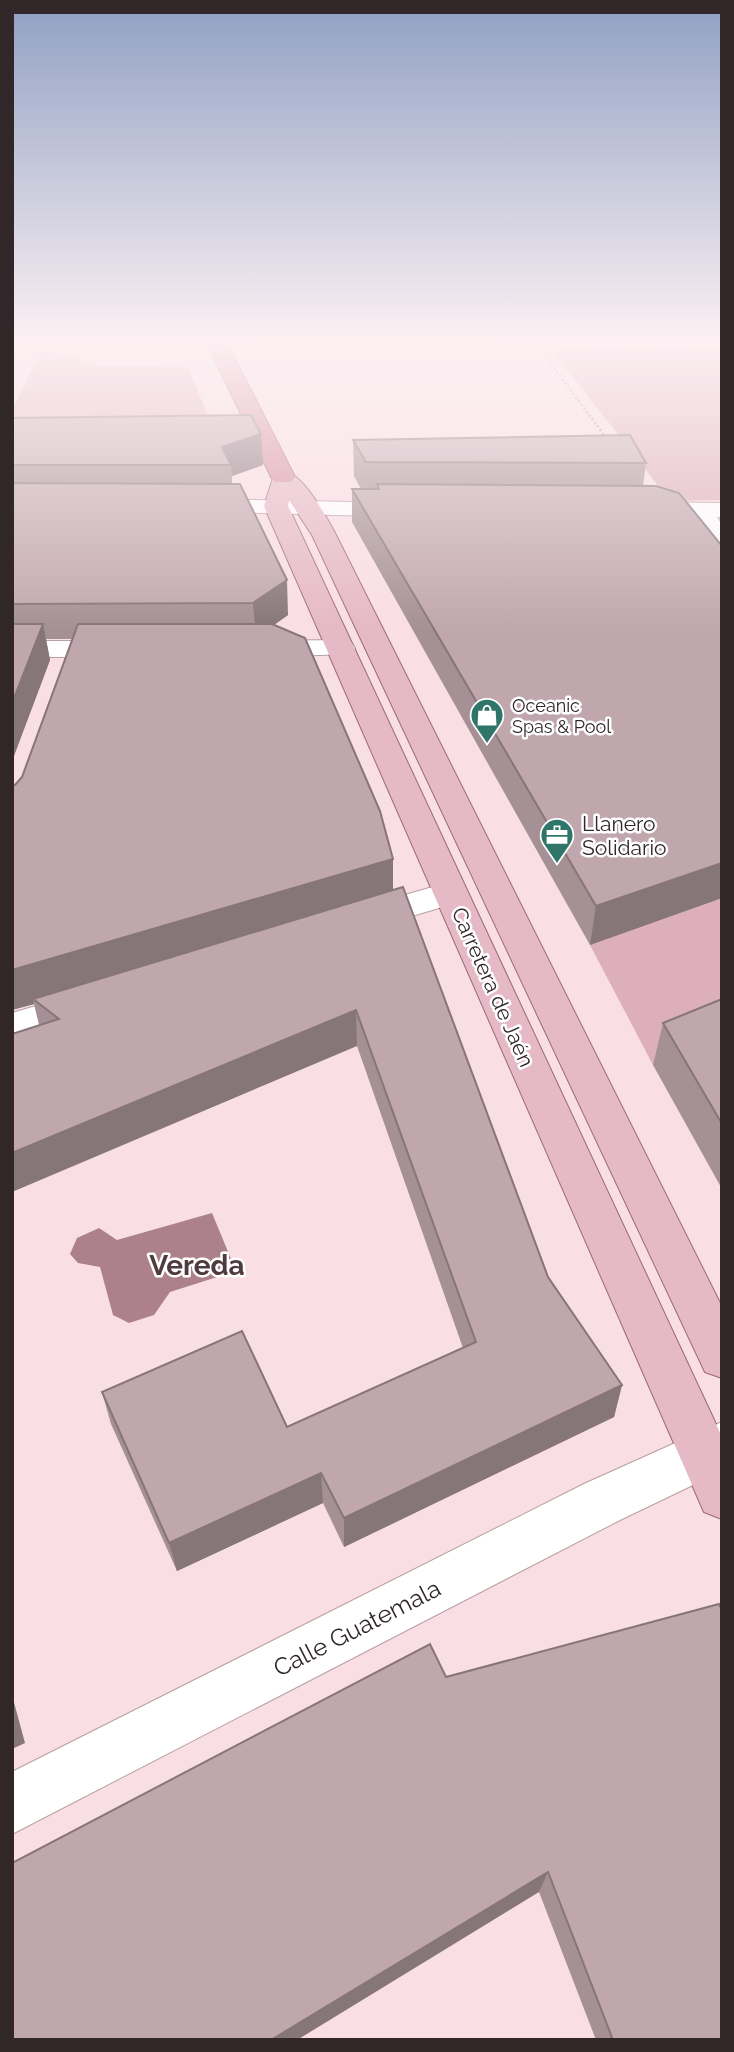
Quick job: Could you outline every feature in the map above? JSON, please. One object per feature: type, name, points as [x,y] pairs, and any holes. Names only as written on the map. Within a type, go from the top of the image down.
[{"type":"highway","name":"Carretera de Jaén","points":[[262,439],[289,497]]},
{"type":"main road","name":"Carretera de Jaén","points":[[289,497],[341,648],[450,893],[716,1465]]},
{"type":"main road","name":"Carretera de Jaén","points":[[289,497],[722,1357]]},
{"type":"street","points":[[172,506],[289,497],[433,510]]},
{"type":"street","points":[[620,509],[711,510],[722,545]]},
{"type":"street","points":[[229,649],[341,648]]},
{"type":"street","points":[[12,649],[150,649]]},
{"type":"street","points":[[61,679],[71,649]]},
{"type":"street","points":[[332,929],[450,893]]},
{"type":"street","points":[[12,1027],[119,994]]},
{"type":"street","name":"Calle Guatemala","points":[[12,1804],[602,1502],[716,1465]]},
{"type":"path","points":[[607,439],[610,443]]},
{"type":"shaded area","points":[[12,439],[217,439],[219,443],[12,445]]},
{"type":"shaded area","points":[[621,439],[722,439],[722,500],[670,501]]},
{"type":"shaded area","points":[[722,898],[722,1037],[653,1065],[590,945]]},
{"type":"shaded area","points":[[212,1213],[236,1271],[170,1292],[154,1315],[129,1323],[113,1315],[100,1267],[78,1263],[70,1254],[77,1238],[99,1228],[117,1240]]},
{"type":"building","points":[[12,439],[247,439],[222,447],[231,465],[12,465]]},
{"type":"building","points":[[632,439],[646,463],[366,462],[353,440]]},
{"type":"building","points":[[12,483],[240,484],[287,580],[253,603],[12,604]]},
{"type":"building","points":[[377,484],[656,486],[679,493],[722,546],[722,863],[596,906],[352,489],[379,489]]},
{"type":"building","points":[[12,624],[43,624],[12,703]]},
{"type":"building","points":[[78,624],[272,624],[305,638],[380,811],[393,859],[12,970],[12,786],[22,777]]},
{"type":"building","points":[[403,887],[548,1277],[622,1385],[344,1518],[321,1473],[169,1543],[102,1392],[242,1331],[287,1427],[476,1342],[356,1010],[12,1153],[12,1034],[59,1019],[33,999]]},
{"type":"building","points":[[722,999],[722,1124],[663,1023]]},
{"type":"building","points":[[719,1604],[722,1610],[722,2040],[613,2040],[548,1872],[271,2040],[12,2040],[12,1863],[430,1644],[446,1677]]},
{"type":"place","name":"Oceanic Spas & Pool","points":[[487,745]]},
{"type":"place","name":"Llanero Solidario","points":[[557,865]]},
{"type":"district","name":"Vereda","points":[[197,1265]]}]
